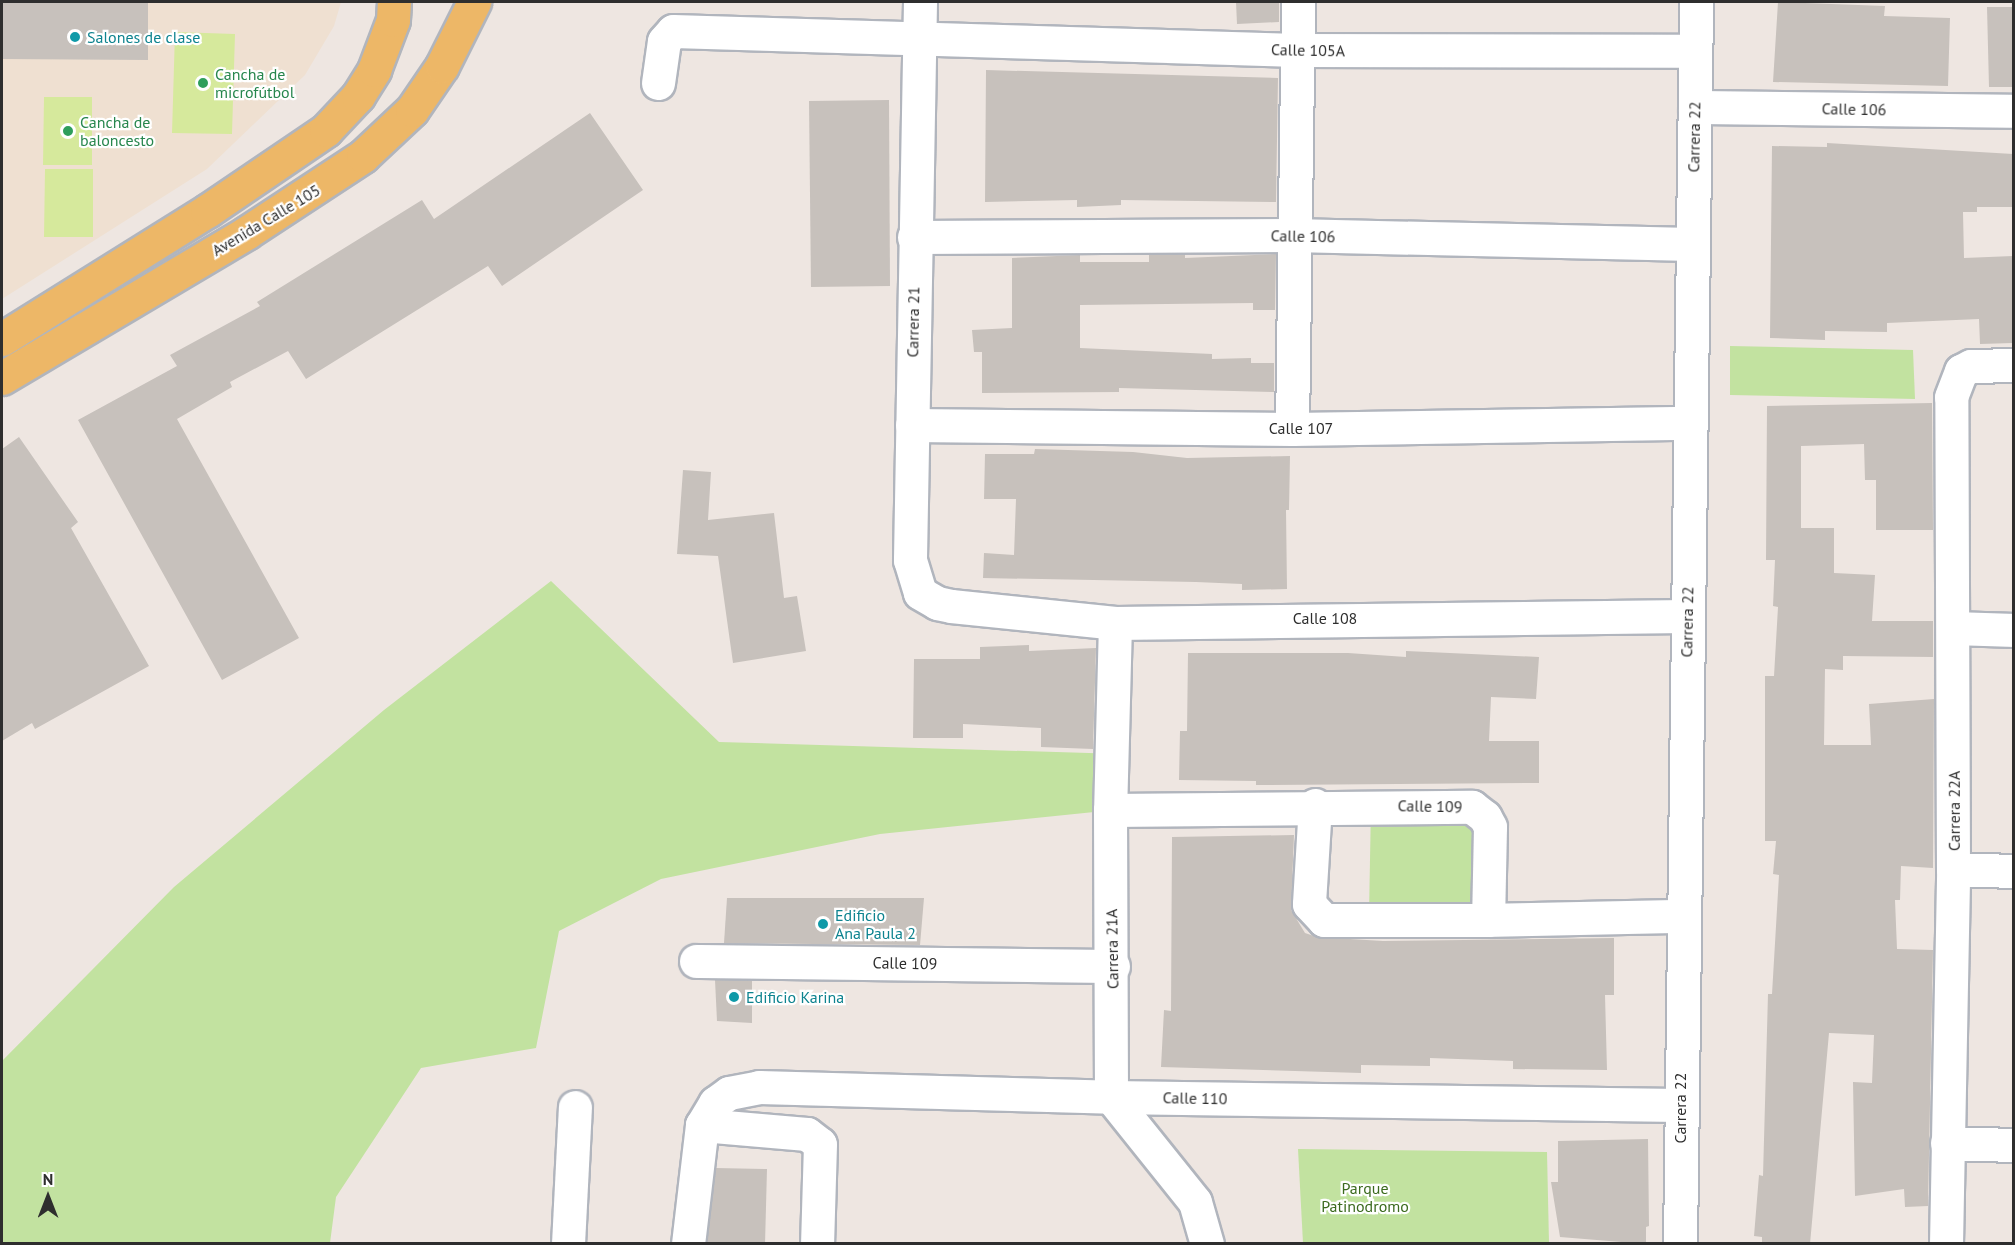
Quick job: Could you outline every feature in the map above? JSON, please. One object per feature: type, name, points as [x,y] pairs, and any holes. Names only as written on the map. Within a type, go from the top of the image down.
[{"type":"main road","points":[[2,339],[207,212],[326,130],[358,96],[374,69],[393,20],[394,2]]},
{"type":"main road","name":"Avenida Calle 105","points":[[2,378],[246,233],[363,156],[412,110],[442,66],[474,2]]},
{"type":"street","name":"Carrera 21","points":[[920,2],[910,560],[920,593],[937,603],[964,606]]},
{"type":"street","points":[[1293,429],[1292,235],[1298,2]]},
{"type":"street","name":"Carrera 22","points":[[1680,1244],[1679,1105],[1696,2]]},
{"type":"street","name":"Calle 105A","points":[[658,83],[664,40],[673,31],[920,41],[1297,50],[1695,51]]},
{"type":"street","name":"Calle 106","points":[[1695,107],[2013,111]]},
{"type":"street","name":"Calle 106","points":[[914,237],[1292,235],[1692,244]]},
{"type":"street","name":"Carrera 22A","points":[[1946,1244],[1953,869],[1954,628],[1951,397],[1961,371],[1971,366],[2013,365]]},
{"type":"street","name":"Calle 107","points":[[912,425],[1293,429],[1690,423]]},
{"type":"street","name":"Calle 108","points":[[964,606],[1115,623],[1687,616]]},
{"type":"street","name":"Carrera 21A","points":[[1111,1097],[1113,966],[1110,810],[1115,623]]},
{"type":"street","points":[[1954,628],[2013,630]]},
{"type":"street","points":[[1315,805],[1309,904],[1324,920],[1488,920],[1682,916]]},
{"type":"street","name":"Calle 109","points":[[1110,810],[1315,805],[1472,807],[1485,817],[1490,827],[1488,920]]},
{"type":"street","points":[[1953,869],[2013,871]]},
{"type":"street","name":"Calle 109","points":[[696,961],[1113,966]]},
{"type":"street","name":"Calle 110","points":[[709,1114],[729,1093],[759,1087],[1111,1097],[1679,1105]]},
{"type":"street","points":[[1111,1097],[1195,1202],[1207,1244]]},
{"type":"street","points":[[568,1244],[575,1107]]},
{"type":"street","points":[[688,1244],[709,1114],[807,1134],[820,1144],[817,1244]]},
{"type":"street","points":[[1947,1143],[2013,1145]]},
{"type":"shaded area","points":[[2,2],[341,2],[334,26],[305,75],[207,169],[2,299]]},
{"type":"green space","name":"Cancha de microfútbol","points":[[175,32],[235,34],[232,134],[172,133]]},
{"type":"green space","name":"Cancha de baloncesto","points":[[44,97],[92,97],[92,165],[43,165]]},
{"type":"green space","name":"Cancha de baloncesto","points":[[45,169],[93,169],[93,237],[44,237]]},
{"type":"green space","points":[[1730,346],[1913,350],[1915,399],[1730,395]]},
{"type":"green space","points":[[551,581],[719,742],[1121,754],[1104,811],[880,834],[661,879],[559,931],[536,1048],[421,1068],[336,1197],[330,1243],[2,1244],[2,1061],[174,887],[384,710]]},
{"type":"green space","points":[[1371,805],[1482,807],[1480,916],[1369,915]]},
{"type":"green space","name":"Parque Patinodromo","points":[[1298,1149],[1547,1152],[1549,1243],[1303,1243]]},
{"type":"building","name":"Salones de clase","points":[[2,2],[148,2],[148,60],[2,59]]},
{"type":"building","points":[[1236,2],[1279,2],[1279,22],[1237,24]]},
{"type":"building","points":[[1778,2],[1885,6],[1884,16],[1950,18],[1948,86],[1773,82]]},
{"type":"building","points":[[1987,7],[2013,7],[2013,87],[1989,87]]},
{"type":"building","points":[[986,70],[1278,78],[1276,202],[1121,200],[1121,205],[1077,207],[1077,200],[985,202]]},
{"type":"building","points":[[889,100],[890,286],[811,287],[809,101]]},
{"type":"building","points":[[590,113],[643,190],[502,286],[488,266],[306,379],[288,351],[230,382],[232,387],[177,419],[299,638],[222,680],[78,420],[177,366],[170,355],[260,306],[257,302],[422,200],[434,219]]},
{"type":"building","points":[[1827,143],[2013,154],[2013,207],[1977,207],[1977,212],[1963,212],[1964,258],[2013,256],[2013,343],[1980,344],[1979,319],[1887,323],[1887,332],[1825,331],[1825,340],[1770,338],[1772,146],[1827,147]]},
{"type":"building","points":[[1185,254],[1185,258],[1276,254],[1275,310],[1253,310],[1253,303],[1080,305],[1080,348],[1212,354],[1212,359],[1251,358],[1251,363],[1274,363],[1274,392],[1119,388],[1119,392],[982,393],[982,352],[974,352],[972,330],[1012,328],[1012,258],[1080,255],[1080,262],[1149,262],[1149,255]]},
{"type":"building","points":[[1932,403],[1933,530],[1876,530],[1876,480],[1865,480],[1864,444],[1801,446],[1801,528],[1834,528],[1834,573],[1875,575],[1872,621],[1933,621],[1933,657],[1843,656],[1843,670],[1825,669],[1824,745],[1871,745],[1869,704],[1934,699],[1933,868],[1901,866],[1900,900],[1895,900],[1897,949],[1933,950],[1928,1206],[1905,1207],[1904,1189],[1855,1196],[1853,1082],[1872,1083],[1874,1035],[1829,1033],[1810,1244],[1762,1244],[1762,1237],[1754,1236],[1759,1175],[1763,1176],[1768,994],[1772,994],[1779,875],[1773,874],[1776,841],[1765,841],[1765,676],[1774,676],[1778,607],[1773,606],[1775,560],[1766,560],[1767,406]]},
{"type":"building","points":[[19,437],[78,522],[71,528],[149,666],[35,729],[32,723],[2,741],[2,449]]},
{"type":"building","points":[[1035,449],[1133,452],[1187,458],[1290,456],[1289,510],[1286,510],[1287,589],[1242,590],[1242,584],[1196,582],[983,578],[984,553],[1014,555],[1016,499],[984,499],[985,454],[1034,454]]},
{"type":"building","points":[[683,470],[711,472],[708,520],[774,513],[784,598],[797,596],[806,651],[733,663],[718,556],[677,554]]},
{"type":"building","points":[[1029,645],[1029,651],[1096,648],[1093,749],[1041,747],[1041,728],[963,724],[963,738],[913,738],[914,659],[980,659],[980,647]]},
{"type":"building","points":[[1406,651],[1539,657],[1536,699],[1491,697],[1489,741],[1539,741],[1539,783],[1256,785],[1256,781],[1179,780],[1180,731],[1187,731],[1188,653],[1348,653],[1406,657]]},
{"type":"building","points":[[1294,835],[1291,910],[1305,933],[1317,937],[1383,941],[1614,938],[1614,995],[1605,995],[1607,1070],[1513,1069],[1513,1061],[1430,1058],[1430,1066],[1361,1065],[1361,1073],[1161,1067],[1164,1010],[1171,1011],[1172,837]]},
{"type":"building","name":"Edificio Ana Paula 2","points":[[727,898],[924,898],[920,945],[724,943]]},
{"type":"building","name":"Edificio Karina","points":[[715,980],[752,980],[752,1023],[717,1021]]},
{"type":"building","points":[[1648,1139],[1649,1226],[1646,1227],[1646,1244],[1560,1237],[1551,1182],[1558,1182],[1558,1141]]},
{"type":"building","points":[[716,1168],[767,1169],[765,1244],[707,1244]]},
{"type":"place","name":"Salones de clase","points":[[75,37]]},
{"type":"place","name":"Cancha de microfútbol","points":[[203,83]]},
{"type":"place","name":"Cancha de baloncesto","points":[[68,131]]},
{"type":"place","name":"Edificio Ana Paula 2","points":[[823,924]]},
{"type":"place","name":"Edificio Karina","points":[[734,997]]}]
